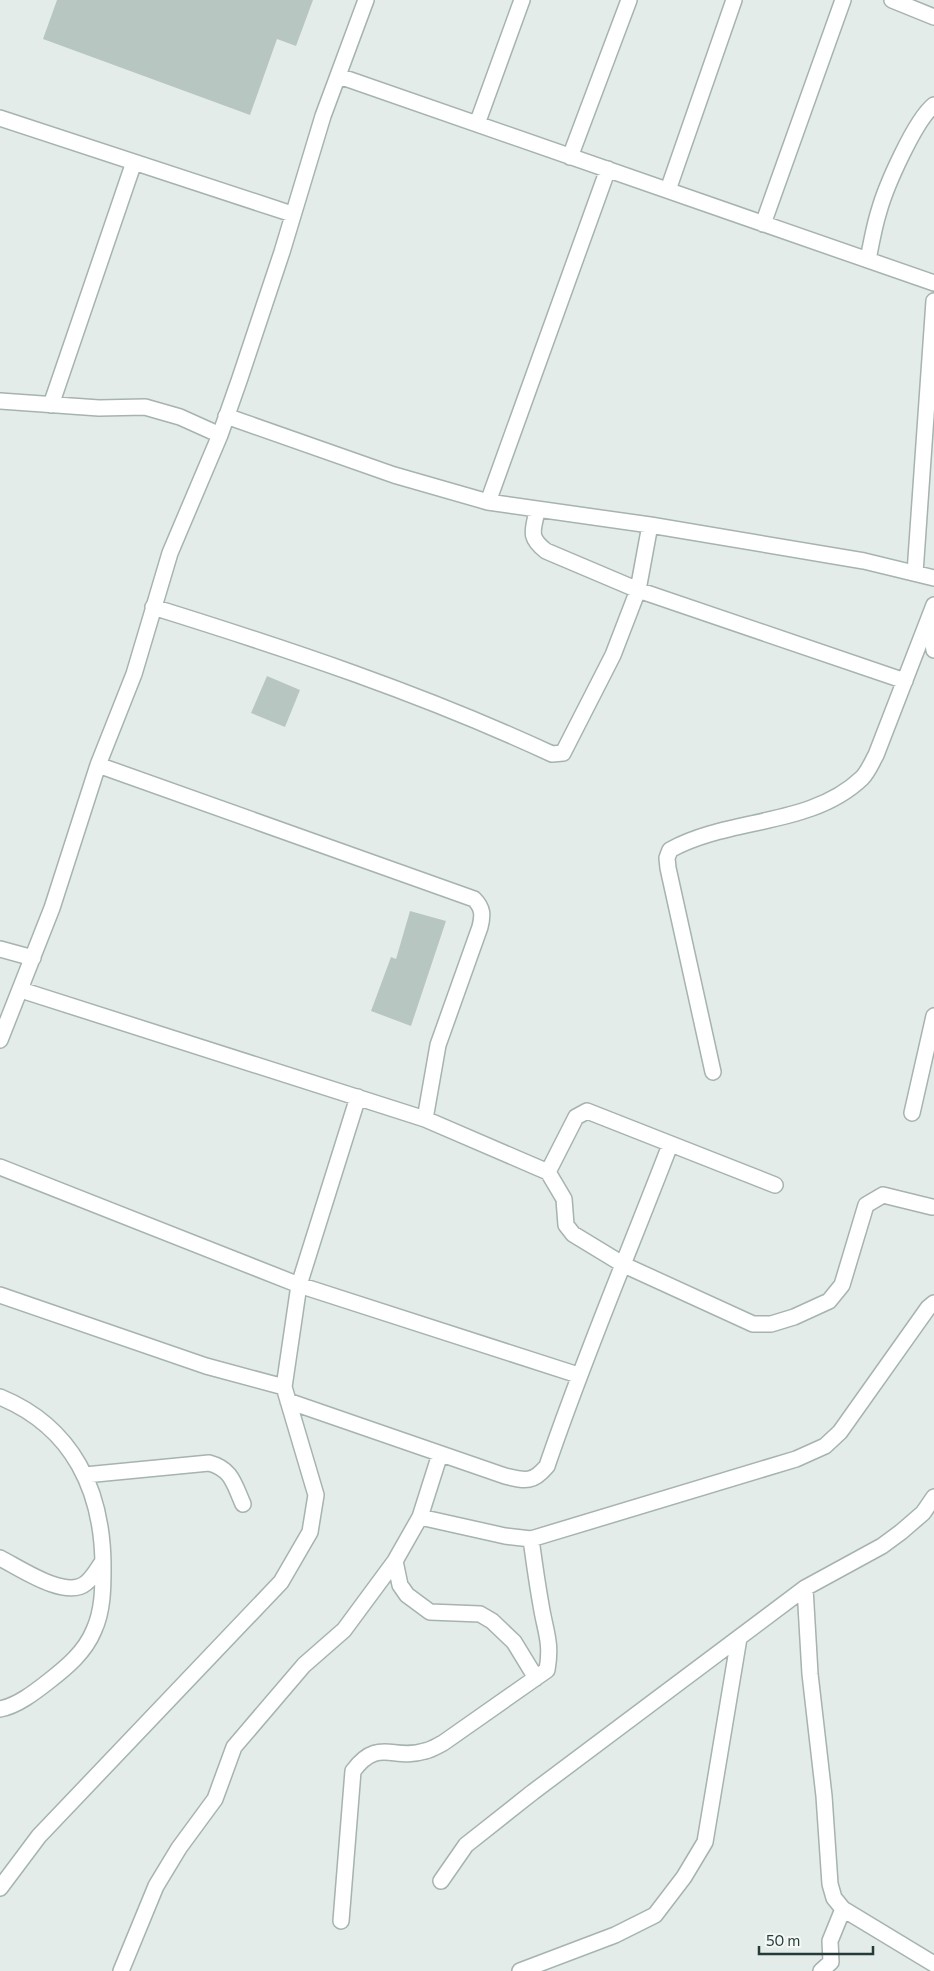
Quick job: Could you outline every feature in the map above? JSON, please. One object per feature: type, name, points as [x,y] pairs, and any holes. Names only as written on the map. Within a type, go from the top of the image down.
[{"type":"street","points":[[0,1039],[33,958],[98,765],[134,674],[153,607],[181,526],[220,435],[282,252],[323,116],[366,0]]},
{"type":"street","points":[[477,124],[522,0]]},
{"type":"street","points":[[570,156],[629,0]]},
{"type":"street","points":[[668,190],[734,0]]},
{"type":"street","points":[[764,224],[844,0]]},
{"type":"street","points":[[892,0],[934,17]]},
{"type":"street","points":[[339,76],[934,283]]},
{"type":"street","points":[[868,260],[879,210],[913,132],[922,116],[934,105]]},
{"type":"street","points":[[0,118],[292,214]]},
{"type":"street","points":[[50,405],[134,162]]},
{"type":"street","points":[[488,502],[608,170]]},
{"type":"street","points":[[915,573],[934,301]]},
{"type":"street","points":[[0,401],[50,405],[145,407],[180,417],[220,435]]},
{"type":"street","points":[[226,416],[394,474],[488,502],[537,511],[650,525],[864,561],[934,578]]},
{"type":"street","points":[[537,511],[532,534],[536,543],[541,547],[638,590],[905,681]]},
{"type":"street","points":[[153,607],[355,674],[499,729],[552,754],[558,754],[563,753],[613,655],[638,590],[650,525]]},
{"type":"street","points":[[714,1072],[666,858],[670,850],[694,840],[821,804],[847,790],[864,776],[876,755],[932,611]]},
{"type":"street","points":[[932,611],[934,650]]},
{"type":"street","points":[[98,765],[474,899],[480,906],[483,916],[438,1045],[425,1119]]},
{"type":"street","points":[[0,949],[33,958]]},
{"type":"street","points":[[21,990],[425,1119],[548,1172],[564,1200],[566,1225],[569,1229],[624,1265],[753,1324],[771,1324],[794,1317],[829,1302],[842,1285],[866,1205],[875,1198],[883,1195],[932,1207]]},
{"type":"street","points":[[912,1113],[934,1016]]},
{"type":"street","points":[[0,1888],[39,1836],[281,1582],[310,1532],[316,1495],[286,1394],[299,1285],[358,1097]]},
{"type":"street","points":[[548,1172],[576,1117],[582,1112],[587,1111],[775,1185]]},
{"type":"street","points":[[0,1295],[286,1394],[440,1454],[505,1476],[525,1480],[538,1477],[547,1466],[578,1375],[624,1265],[670,1145]]},
{"type":"street","points":[[0,1167],[299,1285],[578,1375]]},
{"type":"street","points":[[420,1517],[505,1536],[531,1539],[796,1459],[825,1446],[840,1432],[928,1308],[934,1303]]},
{"type":"street","points":[[0,1397],[16,1404],[42,1420],[66,1446],[85,1475],[100,1516],[103,1561],[103,1596],[94,1630],[80,1653],[61,1672],[33,1693],[0,1709]]},
{"type":"street","points":[[121,1971],[156,1886],[179,1848],[215,1800],[234,1748],[304,1665],[344,1630],[396,1561],[420,1517],[440,1454]]},
{"type":"street","points":[[85,1475],[209,1463],[222,1466],[230,1475],[243,1504]]},
{"type":"street","points":[[441,1881],[466,1844],[602,1738],[805,1588],[888,1541],[923,1512],[934,1497]]},
{"type":"street","points":[[341,1921],[353,1771],[363,1757],[381,1752],[424,1752],[442,1743],[547,1670],[550,1651],[531,1539]]},
{"type":"street","points":[[0,1558],[62,1589],[86,1584],[103,1561]]},
{"type":"street","points":[[396,1561],[400,1585],[407,1595],[430,1612],[480,1614],[514,1642],[536,1678]]},
{"type":"street","points":[[805,1588],[810,1674],[824,1796],[830,1884],[834,1898],[842,1909],[934,1964]]},
{"type":"street","points":[[520,1971],[615,1935],[655,1915],[684,1877],[705,1842],[739,1638]]},
{"type":"street","points":[[821,1971],[830,1962],[830,1941],[842,1909]]},
{"type":"building","points":[[57,0],[313,0],[296,46],[277,39],[250,115],[43,39]]},
{"type":"building","points":[[267,676],[300,690],[285,727],[251,713]]},
{"type":"building","points":[[410,911],[446,921],[411,1026],[371,1011],[391,957],[396,959]]}]
